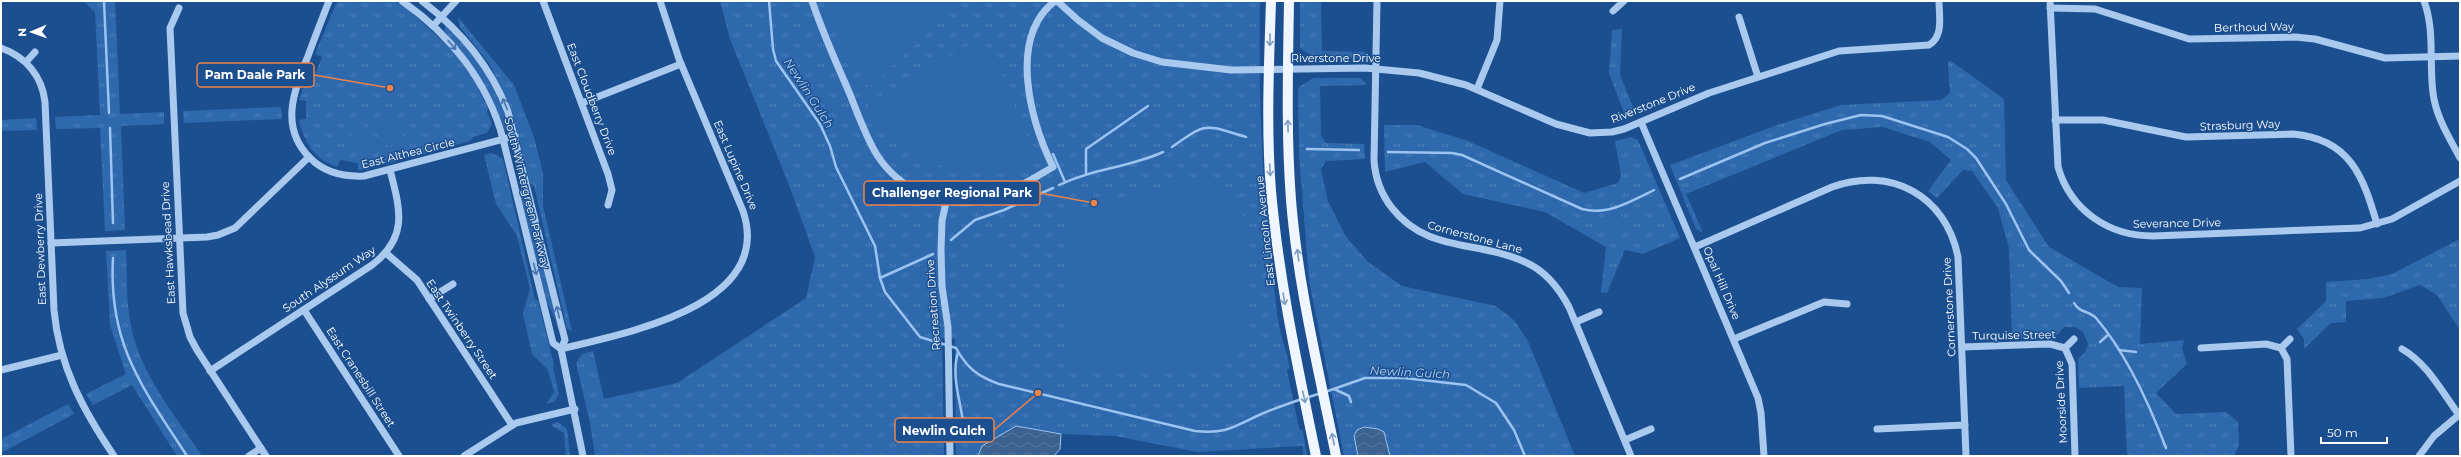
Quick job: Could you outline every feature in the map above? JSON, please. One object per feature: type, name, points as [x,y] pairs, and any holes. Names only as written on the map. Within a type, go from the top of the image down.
[{"type":"main road","name":"East Lincoln Avenue","points":[[1270,1],[1269,69],[1271,191],[1284,300],[1316,456]]},
{"type":"main road","points":[[1289,1],[1288,68],[1291,201],[1299,268],[1336,456]]},
{"type":"street","name":"East Althea Circle","points":[[329,1],[294,90],[291,106],[294,132],[309,157],[325,170],[347,176],[364,176],[515,136]]},
{"type":"street","name":"South Wintergreen Parkway","points":[[402,1],[433,26],[455,50],[476,78],[492,107],[503,139],[553,343],[561,349]]},
{"type":"street","name":"South Wintergreen Parkway","points":[[422,1],[468,43],[488,73],[505,104],[515,136],[565,340],[561,349],[575,409],[583,456]]},
{"type":"street","points":[[433,26],[456,1]]},
{"type":"street","name":"East Cloudberry Drive","points":[[543,1],[611,182],[611,199],[608,205]]},
{"type":"street","name":"East Lupine Drive","points":[[561,349],[647,327],[665,320],[702,300],[727,283],[743,262],[749,242],[745,216],[681,64],[660,1]]},
{"type":"street","points":[[812,1],[878,156],[889,170],[908,186],[923,194],[946,202],[973,202],[987,200],[1053,168],[1042,140],[1029,88],[1027,68],[1031,38],[1042,16],[1056,1],[1095,33],[1147,58],[1185,66],[1231,70],[1269,69]]},
{"type":"street","name":"Cornerstone Lane","points":[[1377,1],[1374,167],[1381,189],[1390,205],[1407,224],[1426,236],[1509,256],[1531,265],[1557,287],[1576,322],[1631,456]]},
{"type":"street","points":[[1477,89],[1497,40],[1500,1]]},
{"type":"street","points":[[1613,11],[1624,1]]},
{"type":"street","name":"Riverstone Drive","points":[[1269,69],[1375,69],[1419,73],[1477,89],[1556,124],[1581,132],[1612,132],[1641,122],[1709,93],[1847,49],[1929,45],[1935,40],[1939,30],[1939,1]]},
{"type":"street","points":[[2424,1],[2429,20],[2436,108],[2460,158]]},
{"type":"street","name":"Berthoud Way","points":[[2050,4],[2095,9],[2182,38],[2301,37],[2378,57],[2460,56]]},
{"type":"street","name":"Severance Drive","points":[[2050,4],[2057,159],[2067,189],[2077,204],[2092,217],[2121,233],[2153,236],[2353,229],[2377,224],[2399,215],[2460,181]]},
{"type":"street","name":"East Hawksbead Drive","points":[[178,8],[170,28],[181,304],[184,322],[193,343],[210,371],[266,456]]},
{"type":"street","points":[[1739,17],[1758,77]]},
{"type":"street","name":"East Dewberry Drive","points":[[1,48],[26,62],[37,76],[44,95],[55,318],[62,355],[80,402],[114,456]]},
{"type":"street","points":[[26,62],[35,52]]},
{"type":"street","points":[[582,103],[681,64]]},
{"type":"street","name":"Strasburg Way","points":[[2055,120],[2103,120],[2186,137],[2293,134],[2311,136],[2333,146],[2351,162],[2365,186],[2377,224]]},
{"type":"street","name":"Opal Hill Drive","points":[[1641,122],[1734,339],[1760,405],[1764,456]]},
{"type":"street","points":[[52,243],[218,235],[235,228],[309,157]]},
{"type":"street","name":"South Alyssum Way","points":[[210,371],[372,265],[386,253],[395,238],[400,220],[399,204],[390,170]]},
{"type":"street","name":"Cornerstone Drive","points":[[1695,247],[1842,184],[1866,179],[1901,186],[1914,191],[1932,205],[1948,228],[1954,242],[1959,265],[1966,456]]},
{"type":"street","name":"Recreation Drive","points":[[946,202],[942,221],[941,250],[942,292],[948,327],[950,456]]},
{"type":"street","name":"East Twinberry Street","points":[[386,253],[412,275],[512,425]]},
{"type":"street","points":[[429,299],[453,284]]},
{"type":"street","points":[[1734,339],[1824,302],[1846,304]]},
{"type":"street","name":"East Cranesbill Street","points":[[304,310],[399,456]]},
{"type":"street","points":[[1576,322],[1599,312]]},
{"type":"street","points":[[2065,348],[2074,339]]},
{"type":"street","points":[[2282,348],[2290,339]]},
{"type":"street","name":"Turquise Street","points":[[1962,347],[2050,344],[2065,348]]},
{"type":"street","points":[[2201,348],[2266,344],[2282,348]]},
{"type":"street","name":"Moorside Drive","points":[[2065,348],[2072,364],[2075,456]]},
{"type":"street","points":[[2282,348],[2287,359],[2291,456]]},
{"type":"street","points":[[2402,349],[2413,356],[2423,366],[2459,415],[2434,436],[2419,456]]},
{"type":"street","points":[[1,370],[62,355]]},
{"type":"street","points":[[464,456],[512,425],[575,409]]},
{"type":"street","points":[[1877,429],[1965,425]]},
{"type":"street","points":[[1624,440],[1651,429]]},
{"type":"street","points":[[249,456],[261,448]]},
{"type":"green space","points":[[83,1],[115,1],[120,114],[164,112],[164,124],[121,126],[125,230],[105,231],[100,128],[56,129],[55,117],[100,115],[95,12]]},
{"type":"green space","points":[[340,1],[394,1],[411,12],[454,52],[475,81],[488,108],[487,112],[492,124],[487,133],[473,137],[470,141],[364,170],[358,170],[358,163],[340,160],[337,167],[322,160],[316,155],[307,142],[299,120],[306,119],[306,101],[299,100],[307,75],[314,77],[322,57],[315,54],[336,4]]},
{"type":"green space","points":[[720,1],[1260,1],[1262,157],[1268,235],[1278,319],[1290,368],[1287,370],[1299,428],[1303,432],[1307,456],[1303,456],[1303,446],[1197,452],[1115,436],[1061,434],[1060,449],[1054,456],[956,456],[955,339],[942,338],[944,456],[595,456],[590,423],[576,363],[582,354],[593,351],[604,399],[677,383],[806,298],[815,257],[789,185],[730,39]]},
{"type":"green space","points":[[829,1],[960,1],[870,87],[848,58],[842,47],[833,25]]},
{"type":"green space","points":[[1300,1],[1321,1],[1322,51],[1367,52],[1361,58],[1314,57],[1300,48]]},
{"type":"green space","points":[[458,17],[514,85],[534,137],[543,173],[543,206],[572,331],[567,329],[534,186],[530,183],[516,127],[508,104],[490,65],[460,27]]},
{"type":"green space","points":[[446,25],[466,47],[491,84],[509,125],[506,132],[472,65],[444,31]]},
{"type":"green space","points":[[1622,29],[1620,75],[1636,114],[1626,118],[1609,73],[1612,30]]},
{"type":"green space","points":[[976,41],[985,44],[1003,77],[1035,157],[1012,168],[988,173],[964,172],[941,166],[919,156],[899,141],[882,124],[868,104]]},
{"type":"green space","points":[[1951,61],[2004,99],[2006,180],[2049,247],[2118,287],[2142,288],[2140,344],[2184,340],[2182,349],[2187,364],[2156,393],[2176,414],[2226,412],[2238,422],[2239,445],[2234,456],[2127,456],[2124,386],[2079,388],[2078,359],[2085,352],[2088,344],[2083,332],[2075,327],[2064,327],[2058,334],[2051,338],[2016,339],[2012,337],[2009,248],[1998,208],[1972,171],[1963,170],[1937,198],[1928,191],[1951,160],[1930,142],[1883,127],[1842,130],[1686,194],[1703,233],[1696,229],[1670,165],[1777,125],[1841,105],[1941,100],[1950,93],[1948,62]]},
{"type":"green space","points":[[1313,78],[1360,78],[1366,83],[1366,85],[1320,86],[1321,136],[1326,143],[1364,144],[1365,159],[1326,161],[1321,169],[1328,201],[1345,235],[1367,261],[1402,286],[1496,306],[1515,321],[1528,341],[1575,456],[1344,456],[1309,281],[1299,154],[1298,90],[1299,87]]},
{"type":"green space","points":[[281,107],[282,119],[184,123],[183,111]]},
{"type":"green space","points":[[36,118],[37,130],[1,131],[1,120]]},
{"type":"green space","points":[[389,120],[403,136],[389,147],[375,132]]},
{"type":"green space","points":[[363,125],[379,142],[365,154],[350,137]]},
{"type":"green space","points":[[1384,125],[1417,125],[1468,141],[1584,193],[1618,183],[1621,176],[1615,141],[1631,137],[1638,140],[1680,238],[1643,254],[1625,250],[1607,293],[1601,292],[1606,247],[1545,212],[1463,194],[1425,162],[1385,172]]},
{"type":"green space","points":[[492,153],[503,159],[535,299],[538,301],[554,364],[553,368],[559,394],[554,402],[546,404],[554,392],[548,370],[532,354],[523,313],[530,289],[517,236],[496,204],[484,155]]},
{"type":"green space","points":[[1196,177],[1224,187],[1242,199],[1250,333],[1237,351],[1215,367],[1151,374],[1068,368],[1065,216]]},
{"type":"green space","points":[[524,187],[561,339],[555,319],[546,300],[519,190]]},
{"type":"green space","points":[[1619,217],[1622,235],[1606,237],[1605,219]]},
{"type":"green space","points":[[991,236],[1009,240],[1009,260],[971,260],[971,240]]},
{"type":"green space","points":[[2460,239],[2460,330],[2437,295],[2420,285],[2383,298],[2346,301],[2346,322],[2331,323],[2304,349],[2304,339],[2297,329],[2326,301],[2326,282],[2368,279],[2392,274]]},
{"type":"green space","points":[[126,250],[127,294],[130,320],[140,357],[158,391],[202,456],[177,456],[132,385],[93,405],[86,394],[126,374],[110,325],[106,251]]},
{"type":"green space","points":[[68,404],[74,414],[1,453],[1,439]]},
{"type":"green space","points":[[558,422],[567,429],[570,456],[566,456],[564,433],[552,426],[552,424]]},
{"type":"water","points":[[1016,426],[1061,434],[1060,449],[1054,456],[978,456],[982,446]]},
{"type":"water","points":[[1364,427],[1378,429],[1384,432],[1390,456],[1358,456],[1354,436],[1357,430]]},
{"type":"waterway","points":[[104,1],[109,113]]},
{"type":"waterway","name":"Newlin Gulch","points":[[769,1],[773,49],[776,61],[820,124],[830,146],[836,167],[875,246],[880,278],[885,292],[920,337],[956,348],[964,361],[973,370],[985,378],[999,384],[1195,431],[1214,432],[1228,429],[1268,411],[1302,399]]},
{"type":"waterway","points":[[1086,173],[1086,149],[1148,106]]},
{"type":"waterway","points":[[1680,179],[1765,143],[1825,124],[1861,115],[1882,116],[1948,137],[1967,149],[1976,158],[2006,204],[2029,250],[2061,281],[2069,293]]},
{"type":"waterway","points":[[110,128],[113,223]]},
{"type":"waterway","points":[[1172,147],[1193,133],[1207,128],[1214,128],[1246,137]]},
{"type":"waterway","points":[[1307,149],[1359,150]]},
{"type":"waterway","points":[[1059,185],[1072,179],[1137,162],[1163,152]]},
{"type":"waterway","points":[[1388,152],[1452,153],[1462,155],[1582,209],[1591,211],[1610,209],[1637,199],[1654,190]]},
{"type":"waterway","points":[[1053,154],[1065,182]]},
{"type":"waterway","points":[[951,240],[975,220],[1004,210],[1053,188]]},
{"type":"waterway","points":[[880,278],[933,254]]},
{"type":"waterway","points":[[113,258],[113,289],[116,316],[123,341],[143,386],[156,409],[187,456]]},
{"type":"waterway","points":[[2074,303],[2079,309],[2096,318],[2117,347],[2145,398],[2166,448]]},
{"type":"waterway","points":[[2100,342],[2108,335]]},
{"type":"waterway","points":[[2119,350],[2136,352]]},
{"type":"waterway","points":[[958,352],[955,370],[963,422]]},
{"type":"waterway","name":"Newlin Gulch","points":[[1325,392],[1365,378],[1404,378],[1466,385],[1496,403],[1514,430],[1525,456]]},
{"type":"waterway","points":[[1334,389],[1349,396],[1351,402]]},
{"type":"waterway","name":"Newlin Gulch","points":[[1306,398],[1321,393]]},
{"type":"place","name":"Pam Daale Park","points":[[390,88]]},
{"type":"place","name":"Challenger Regional Park","points":[[1094,203]]},
{"type":"place","name":"Newlin Gulch","points":[[1038,393]]}]
